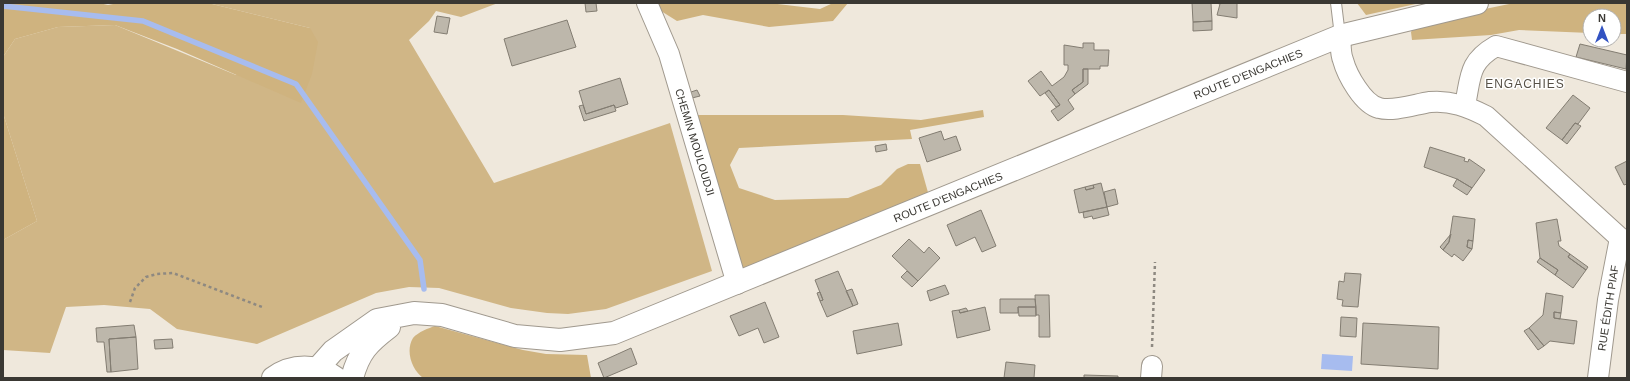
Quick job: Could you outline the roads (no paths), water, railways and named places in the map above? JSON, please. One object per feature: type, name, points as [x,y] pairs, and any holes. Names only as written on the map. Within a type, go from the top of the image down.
[{"type":"street","name":"CHEMIN MOULOUDJI","points":[[646,3],[669,54],[737,284]]},
{"type":"street","name":"ROUTE D'ENGACHIES","points":[[317,368],[333,351],[377,320],[414,313],[442,314],[515,336],[560,340],[614,333],[737,284],[1340,36],[1477,3]]},
{"type":"street","points":[[1340,36],[1342,60],[1352,79],[1361,95],[1378,108],[1406,108],[1431,102],[1445,102],[1465,105],[1486,116],[1624,239]]},
{"type":"street","points":[[1465,105],[1474,68],[1478,59],[1496,46],[1627,82]]},
{"type":"street","name":"RUE ÉDITH PIAF","points":[[1598,378],[1608,300],[1624,239]]},
{"type":"street","points":[[352,378],[357,360],[368,344],[388,328],[414,313]]},
{"type":"street","points":[[273,378],[281,372],[299,367],[317,368],[336,378]]},
{"type":"lane","points":[[1336,3],[1340,36]]},
{"type":"water","points":[[1322,354],[1353,356],[1352,371],[1321,369]]},
{"type":"waterway","points":[[3,6],[143,21],[296,84],[420,260],[424,289]]},
{"type":"district","name":"ENGACHIES","points":[[1525,84]]}]
